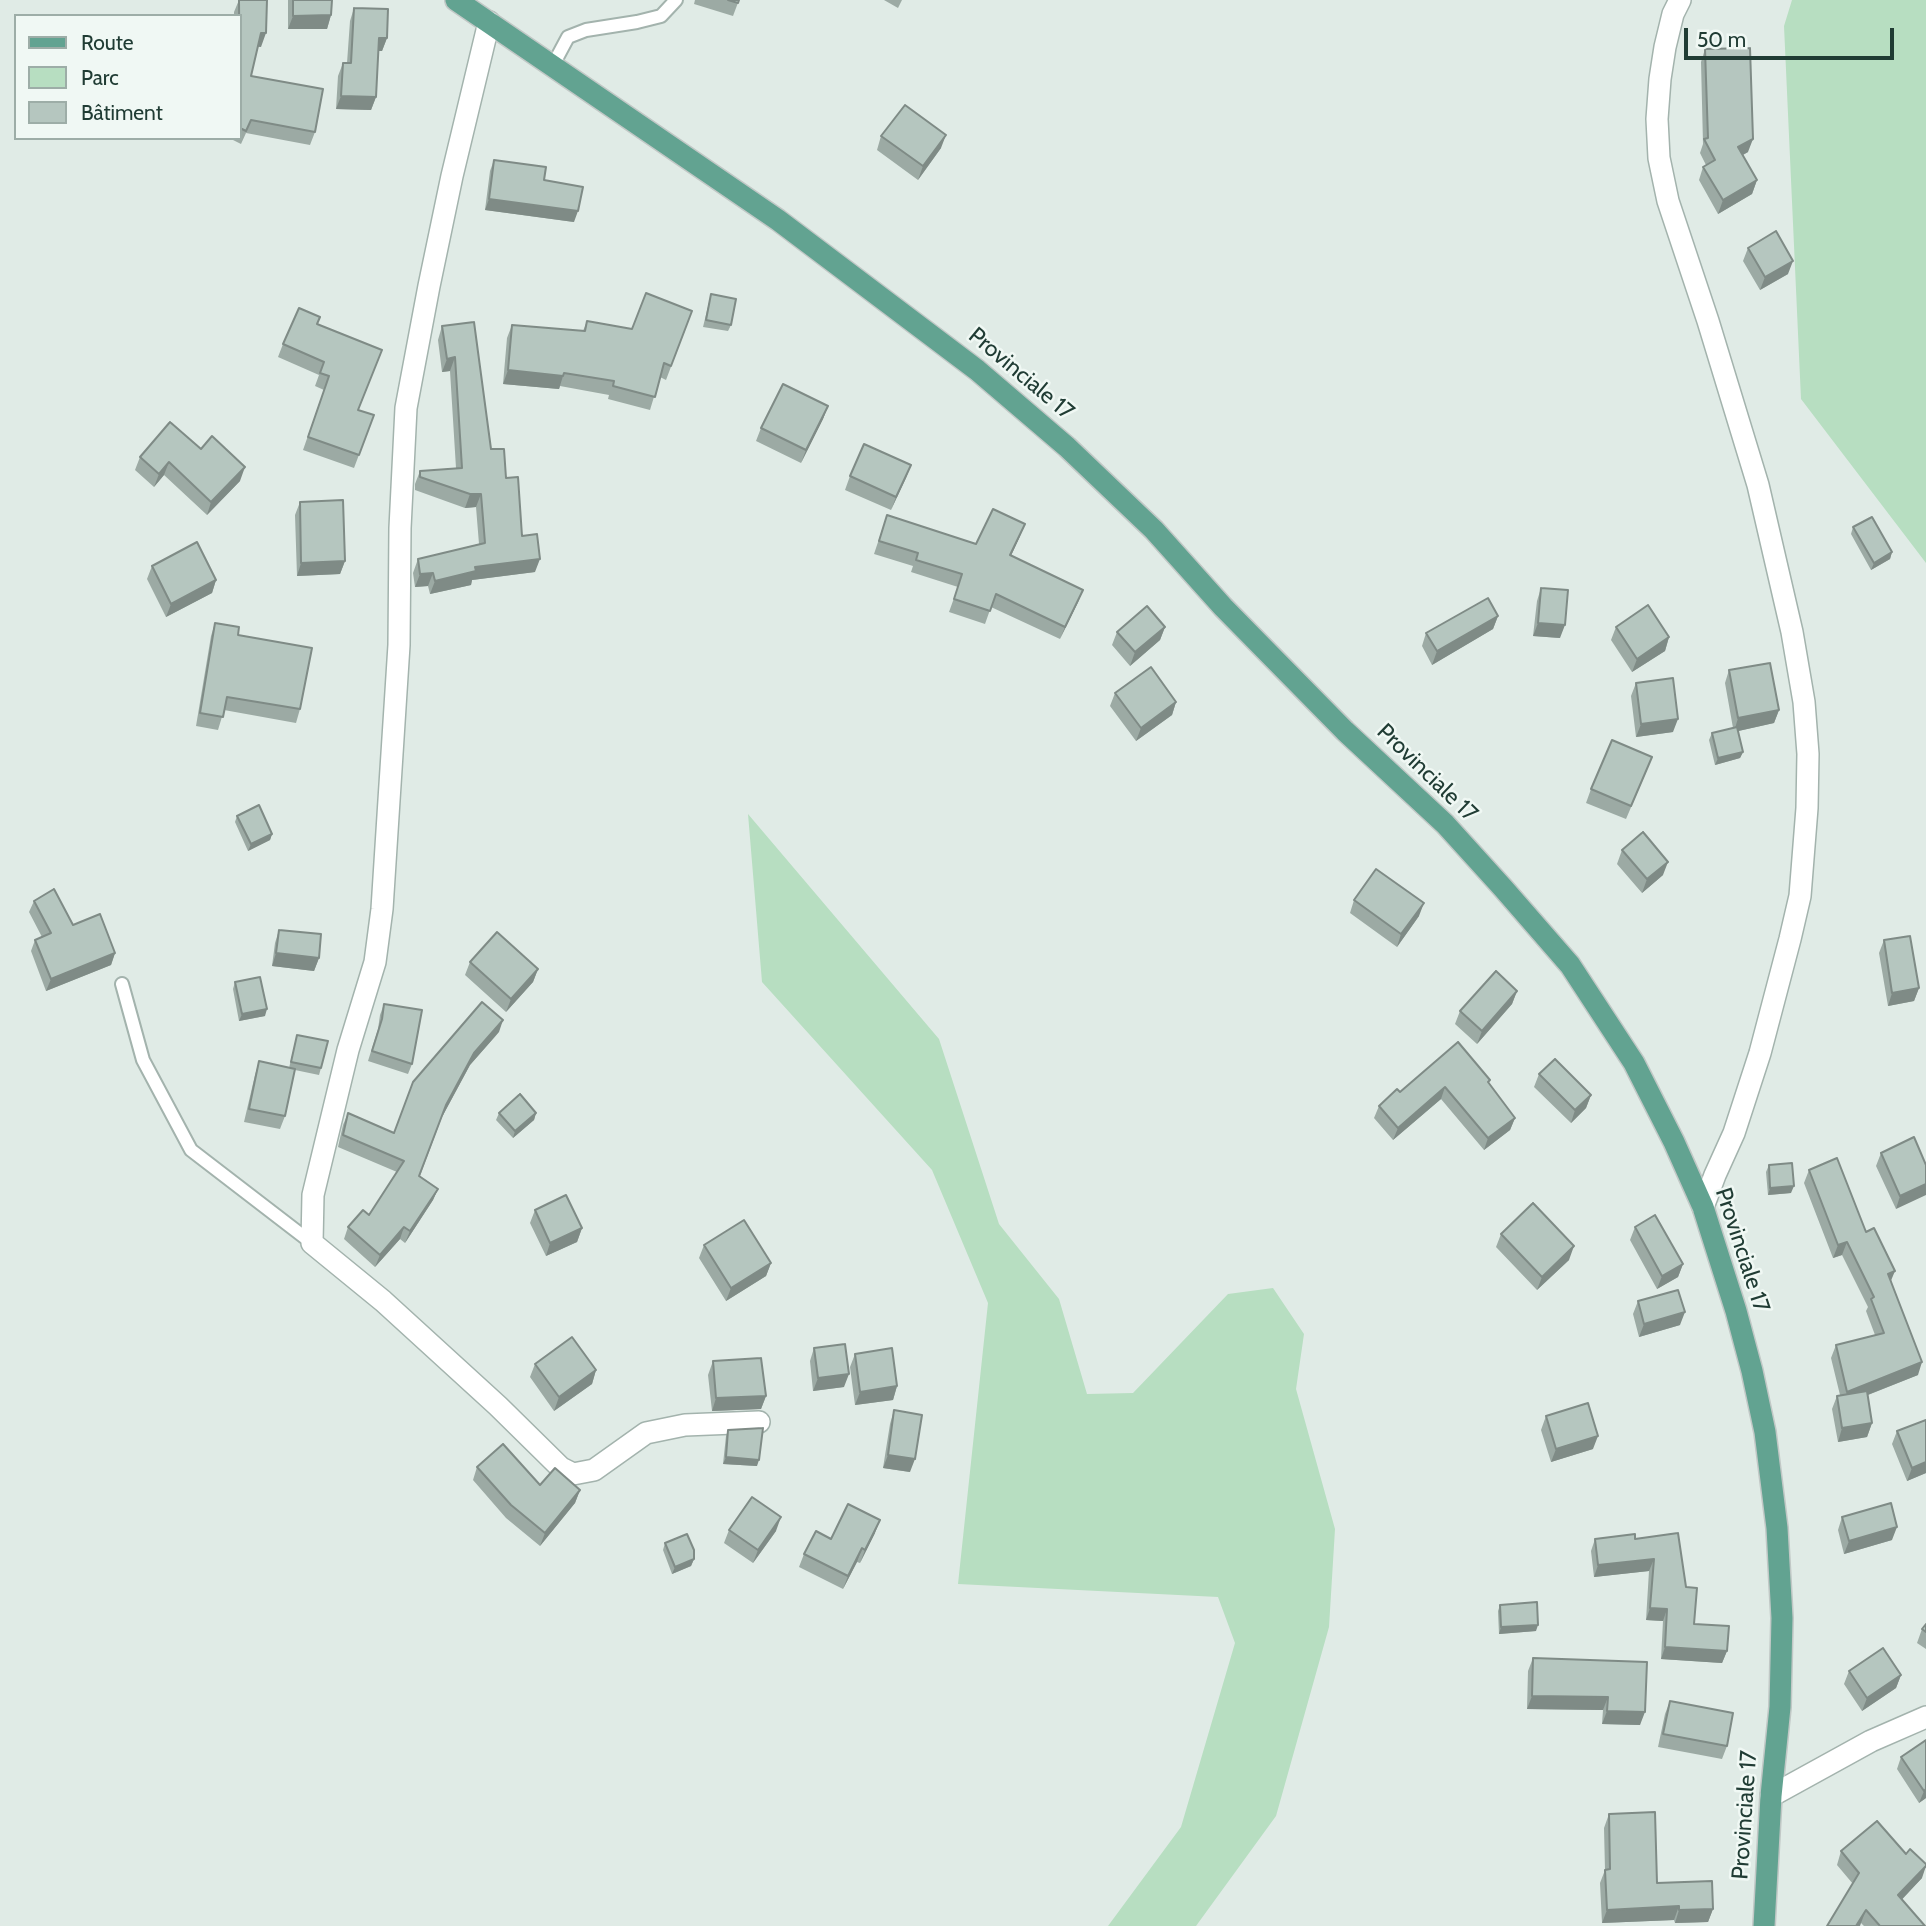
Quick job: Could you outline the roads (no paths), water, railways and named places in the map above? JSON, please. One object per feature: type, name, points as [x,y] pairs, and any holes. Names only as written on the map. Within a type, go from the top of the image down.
[{"type":"main road","name":"Provinciale 17","points":[[456,0],[778,220],[977,370],[1067,447],[1154,530],[1223,607],[1345,731],[1445,824],[1570,965],[1634,1063],[1703,1207],[1736,1311],[1765,1432],[1777,1528],[1782,1618],[1780,1707],[1771,1796],[1764,1926]]},
{"type":"street","points":[[1675,5],[1660,79],[1657,119],[1659,159],[1668,201],[1758,485],[1792,632],[1804,702],[1808,754],[1800,896],[1760,1053],[1737,1122],[1703,1207]]},
{"type":"street","points":[[489,22],[446,204],[406,408],[400,528],[399,645],[382,909],[375,962],[348,1050],[313,1195],[312,1243],[383,1301],[456,1366],[561,1468],[573,1474],[594,1470],[646,1433],[685,1424],[759,1422]]},
{"type":"street","points":[[1771,1796],[1871,1741],[1926,1717]]},
{"type":"lane","points":[[553,65],[568,37],[586,30],[662,16],[676,0]]},
{"type":"lane","points":[[121,984],[143,1060],[191,1150],[312,1243]]}]
